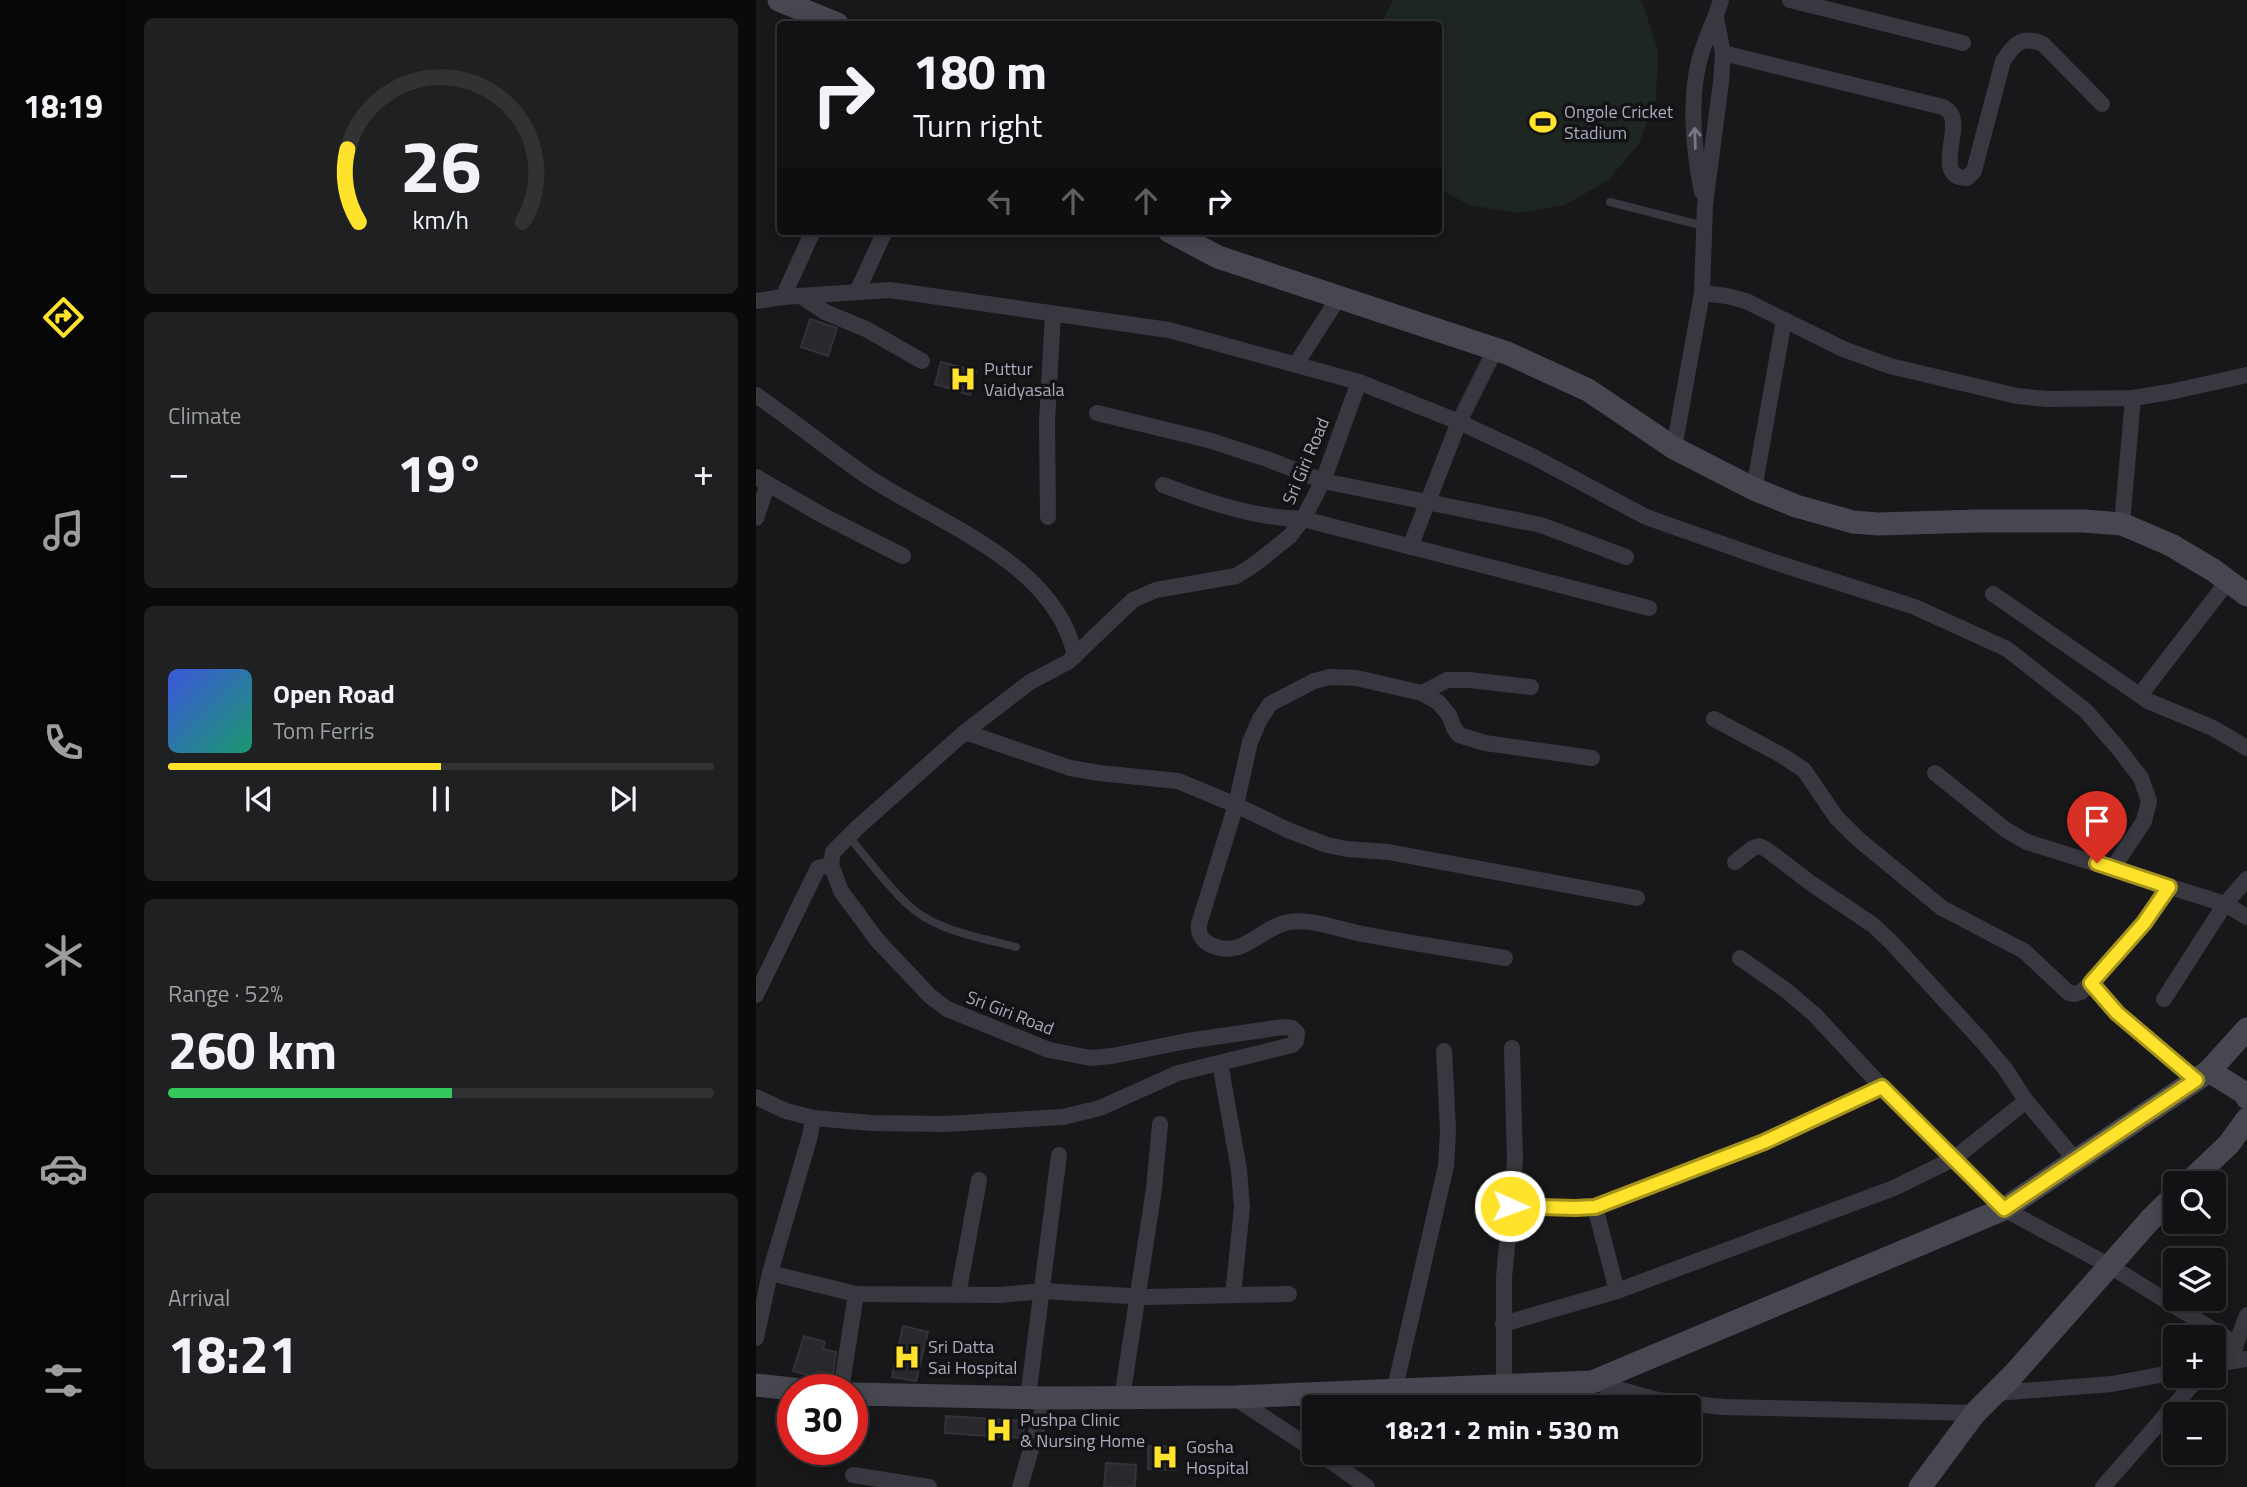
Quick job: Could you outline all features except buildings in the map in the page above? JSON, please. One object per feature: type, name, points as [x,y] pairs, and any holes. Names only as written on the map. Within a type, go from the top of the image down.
[{"type":"street","points":[[779,0],[830,21]]},
{"type":"street","points":[[1705,205],[1697,166],[1695,83],[1698,63],[1721,0]]},
{"type":"street","points":[[1790,0],[1963,43]]},
{"type":"street","points":[[1674,448],[1702,293],[1705,205],[1723,53],[1716,18]]},
{"type":"street","points":[[1723,53],[1943,107],[1951,112],[1953,120],[1950,165],[1953,174],[1959,178],[1967,178],[1974,171],[2003,61],[2011,48],[2021,41],[2032,39],[2043,44],[2102,104]]},
{"type":"street","points":[[783,297],[811,235]]},
{"type":"street","points":[[857,292],[883,235]]},
{"type":"street","points":[[1177,235],[1218,257],[1496,348],[1588,390],[1674,448],[1754,489],[1796,506],[1853,522],[1878,524],[1978,521],[2084,521],[2122,524],[2171,545],[2240,586],[2140,695]]},
{"type":"street","points":[[756,301],[890,290],[1169,330],[1359,382],[1460,422],[1532,456],[1646,517],[1915,607],[2007,649],[2058,692],[2086,711],[2141,778],[2149,801],[2144,821],[2113,868]]},
{"type":"street","points":[[1702,293],[1746,300],[1843,349],[1890,366],[2017,396],[2046,399],[2133,398],[2247,375]]},
{"type":"street","points":[[801,296],[825,312],[866,329],[922,361]]},
{"type":"street","points":[[1296,364],[1339,297]]},
{"type":"street","points":[[1048,517],[1047,420],[1054,314]]},
{"type":"street","points":[[1754,489],[1784,320]]},
{"type":"street","points":[[1409,547],[1460,422],[1496,348]]},
{"type":"street","name":"Sri Giri Road","points":[[756,1097],[786,1111],[813,1118],[872,1123],[945,1124],[1063,1117],[1100,1108],[1178,1073],[1292,1045],[1296,1041],[1297,1033],[1292,1028],[1283,1027],[1091,1058],[1049,1050],[947,1009],[930,996],[877,940],[841,891],[831,865],[833,852],[965,732],[1030,682],[1068,662],[1133,600],[1156,590],[1236,576],[1290,536],[1303,519],[1323,481],[1359,382]]},
{"type":"street","points":[[756,395],[868,477],[951,523],[1016,568],[1053,605],[1072,641],[1075,656]]},
{"type":"street","points":[[2122,524],[2133,398]]},
{"type":"street","points":[[1097,412],[1208,440],[1323,481],[1541,525],[1626,557]]},
{"type":"street","points":[[756,518],[762,480],[822,515],[903,556]]},
{"type":"street","points":[[1163,485],[1242,511],[1284,519],[1303,519],[1649,608]]},
{"type":"street","points":[[1993,594],[2161,708],[2213,728],[2247,748]]},
{"type":"street","points":[[1504,958],[1360,934],[1302,921],[1287,922],[1236,949],[1213,946],[1202,939],[1199,924],[1236,805],[1250,742],[1260,719],[1270,704],[1314,681],[1331,677],[1356,678],[1422,692],[1438,702],[1449,715],[1459,735],[1485,743],[1592,758]]},
{"type":"street","points":[[1422,692],[1447,680],[1531,687]]},
{"type":"street","points":[[1714,719],[1804,770],[1844,825],[1942,908],[2024,951],[2069,993],[2081,992],[2091,983],[2144,923],[2169,887]]},
{"type":"street","points":[[965,732],[1070,768],[1178,781],[1327,845],[1400,854],[1637,898]]},
{"type":"street","points":[[1936,773],[2006,830],[2027,842],[2225,905],[2247,917]]},
{"type":"street","points":[[1735,862],[1753,848],[1759,846],[1766,849],[1873,925],[1982,1040],[2026,1101],[2077,1162]]},
{"type":"street","points":[[756,995],[818,868],[831,865]]},
{"type":"street","points":[[2164,999],[2225,905],[2247,879]]},
{"type":"street","points":[[1740,958],[1815,1014],[1882,1087],[2004,1209],[2110,1266],[2236,1344]]},
{"type":"street","points":[[2091,983],[2117,1013],[2202,1076],[2247,1095]]},
{"type":"street","points":[[1592,1382],[2004,1209],[2202,1076],[2247,1029]]},
{"type":"street","points":[[1504,1386],[1504,1277],[1514,1161],[1512,1048]]},
{"type":"street","points":[[1394,1392],[1446,1166],[1448,1130],[1444,1051]]},
{"type":"street","points":[[1220,1063],[1239,1170],[1242,1208],[1233,1295]]},
{"type":"street","points":[[1510,1206],[1595,1207],[1764,1142],[1882,1087]]},
{"type":"street","points":[[1503,1324],[1617,1291],[1894,1188],[1955,1158],[2026,1101]]},
{"type":"street","points":[[756,1338],[770,1273],[813,1118]]},
{"type":"street","points":[[2201,1171],[2229,1144],[2247,1119]]},
{"type":"street","points":[[1122,1398],[1154,1189],[1160,1124]]},
{"type":"street","points":[[1020,1487],[1037,1397],[1043,1291],[1059,1155]]},
{"type":"street","points":[[958,1295],[979,1180]]},
{"type":"street","points":[[1595,1207],[1617,1291]]},
{"type":"street","points":[[1920,1487],[1975,1413],[2163,1207]]},
{"type":"street","points":[[770,1273],[856,1294],[999,1295],[1043,1291],[1137,1296],[1289,1294]]},
{"type":"street","points":[[844,1374],[856,1294]]},
{"type":"street","points":[[2239,1360],[2236,1344],[2247,1315]]},
{"type":"street","points":[[1996,1393],[2112,1384],[2163,1374]]},
{"type":"street","points":[[868,1394],[1234,1397],[1592,1382],[1658,1400],[1724,1407],[1975,1413]]},
{"type":"street","points":[[756,1385],[777,1387]]},
{"type":"street","points":[[2103,1487],[2190,1388]]},
{"type":"street","points":[[1234,1397],[1302,1442]]},
{"type":"street","points":[[1335,1465],[1367,1487]]},
{"type":"street","points":[[853,1475],[929,1487]]},
{"type":"street","points":[[1337,1487],[1349,1475]]},
{"type":"lane","points":[[1610,202],[1704,226]]},
{"type":"lane","points":[[849,837],[907,905],[936,923],[961,933],[1016,947]]},
{"type":"shaded area","name":"Ongole Cricket Stadium","points":[[1393,0],[1639,0],[1643,4],[1658,51],[1656,99],[1639,144],[1607,181],[1565,205],[1517,213],[1469,205],[1442,191],[1442,21],[1382,21]]},
{"type":"place","name":"Ongole Cricket Stadium","points":[[1543,122]]},
{"type":"place","name":"Puttur Vaidyasala","points":[[963,379]]},
{"type":"place","name":"Sri Datta Sai Hospital","points":[[907,1357]]},
{"type":"place","name":"Pushpa Clinic & Nursing Home","points":[[999,1430]]},
{"type":"place","name":"Gosha Hospital","points":[[1165,1457]]},
{"type":"route","points":[[1510,1206],[1595,1207],[1764,1142],[1882,1087],[2004,1209],[2196,1080],[2117,1013],[2091,983],[2144,923],[2169,887],[2097,863]]}]
